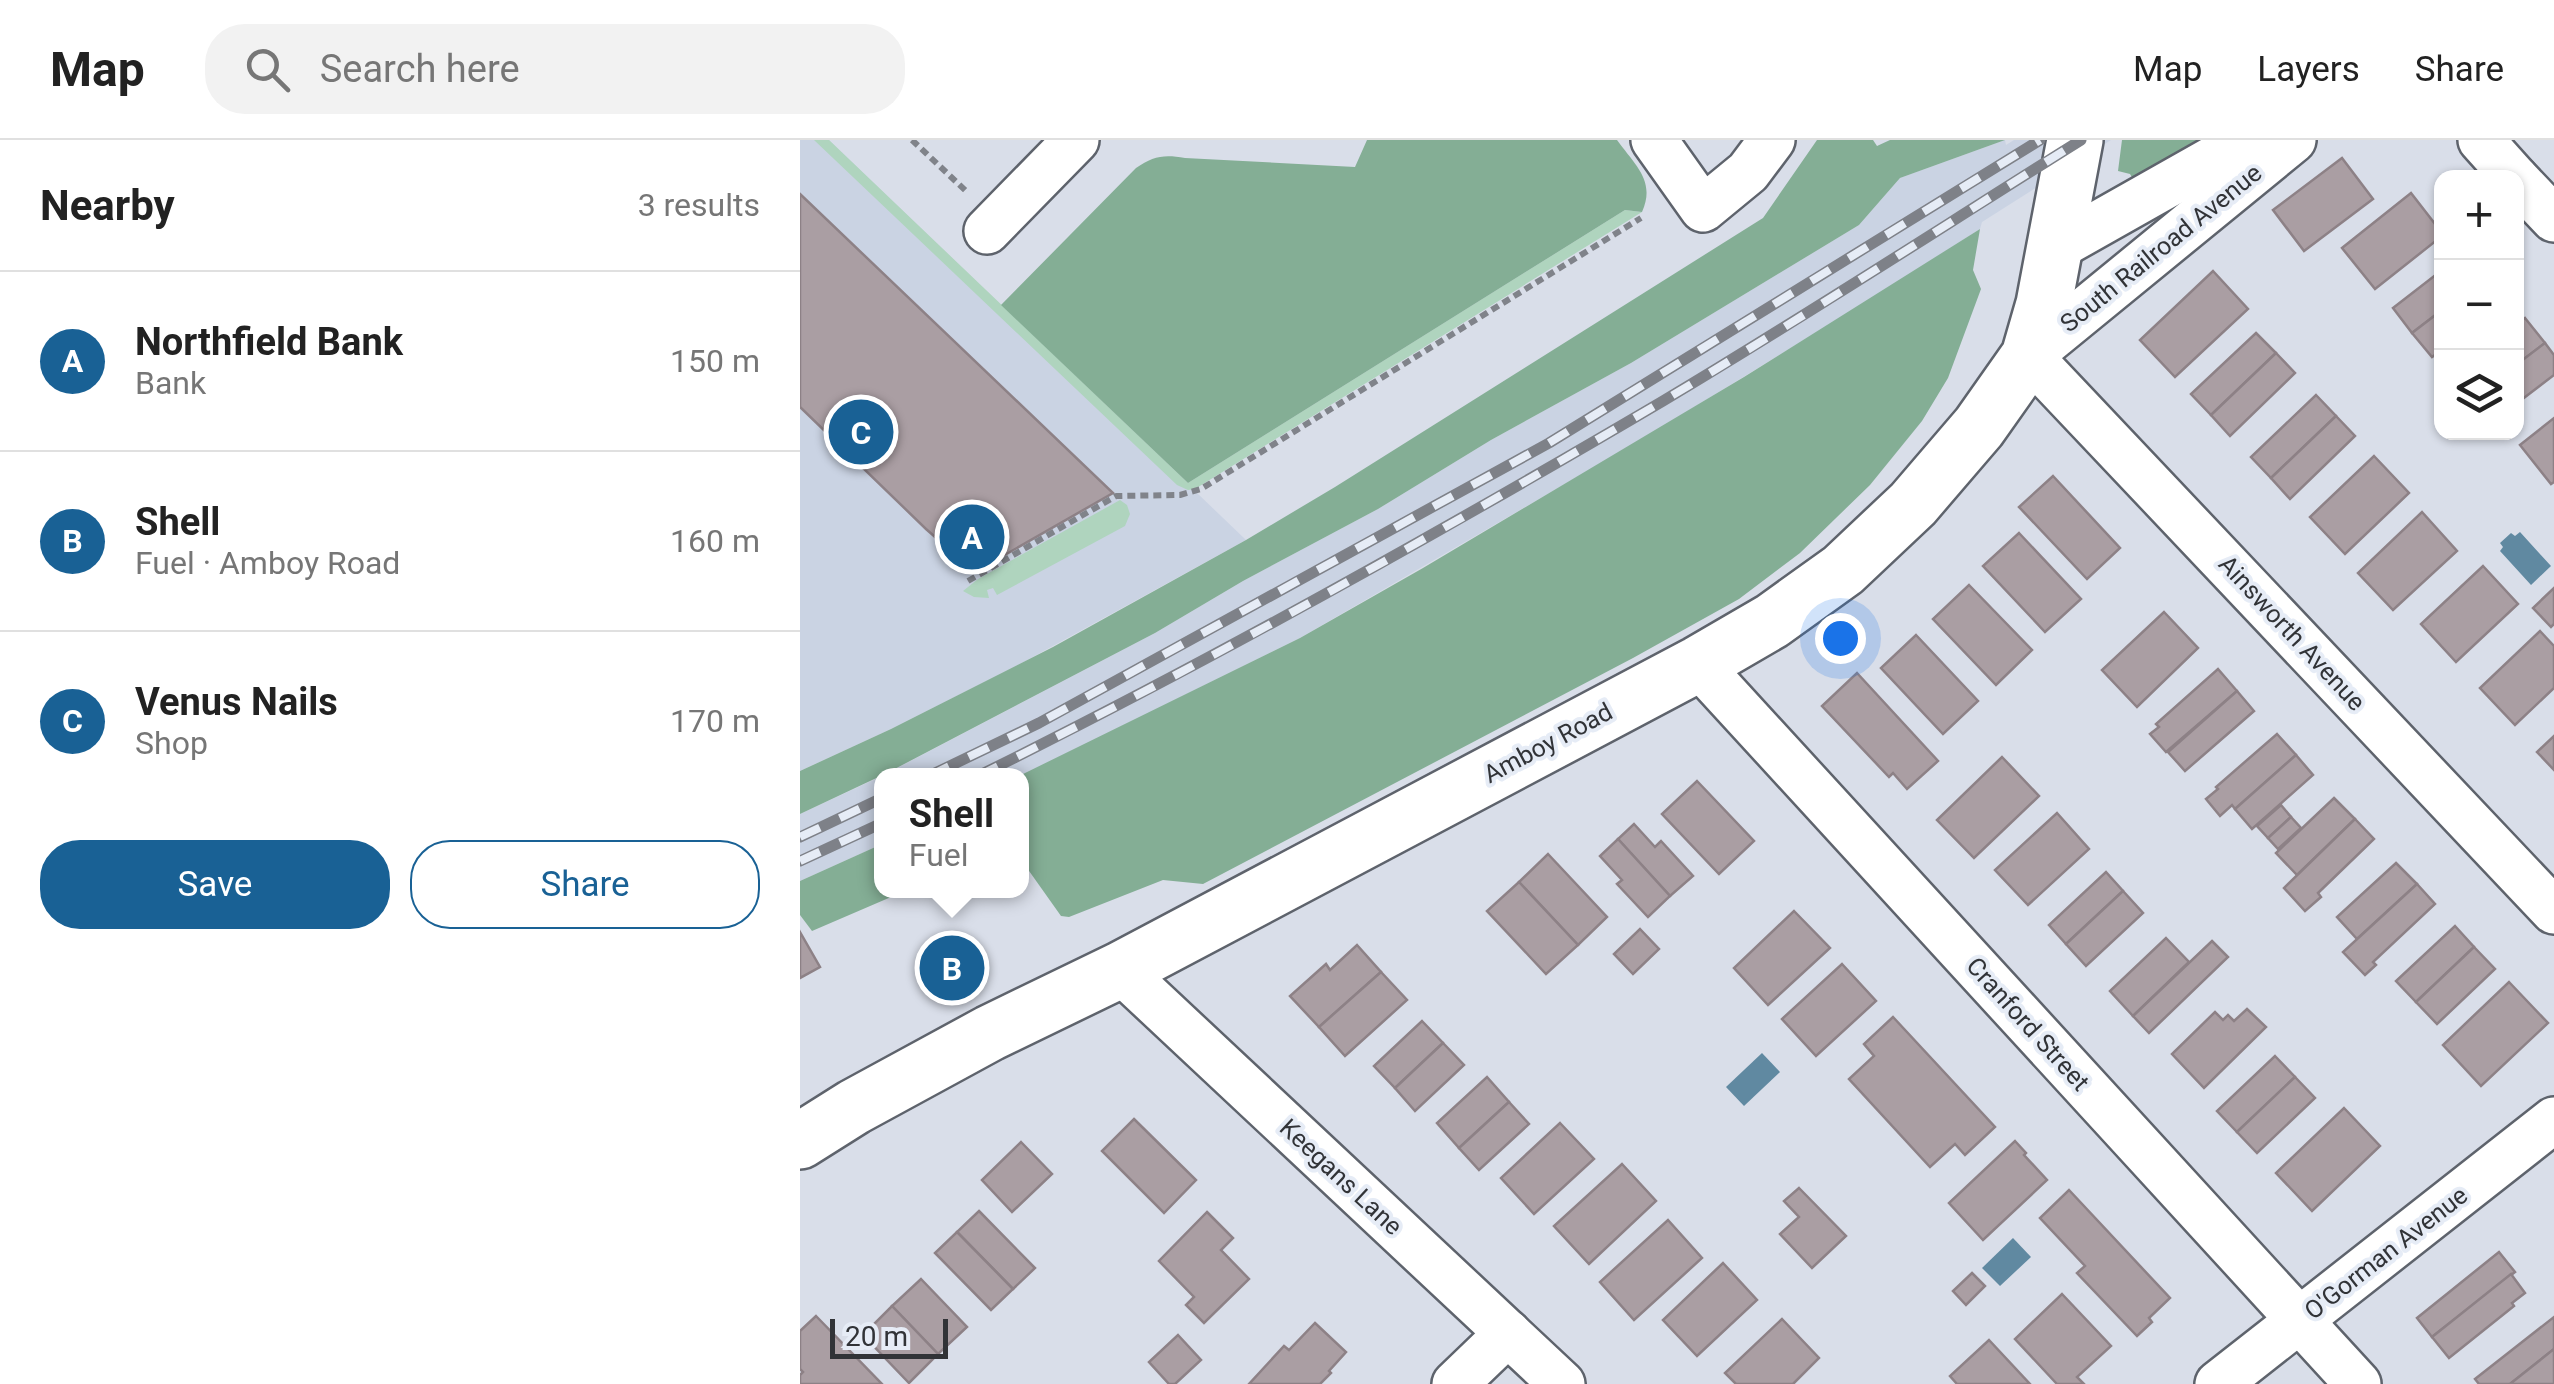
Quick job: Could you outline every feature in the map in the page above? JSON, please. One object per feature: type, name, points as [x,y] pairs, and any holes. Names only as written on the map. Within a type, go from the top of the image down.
[{"type":"main road","name":"Amboy Road","points":[[800,1141],[990,1032],[1120,970],[1698,664],[1772,621],[1843,570],[1913,504],[1979,427],[2030,356],[2044,304],[2075,140]]},
{"type":"street","points":[[987,231],[1076,140]]},
{"type":"street","points":[[1654,140],[1703,209],[1748,172],[1772,140]]},
{"type":"street","name":"South Railroad Avenue","points":[[2052,250],[2246,140]]},
{"type":"street","name":"South Railroad Avenue","points":[[2030,356],[2293,140]]},
{"type":"street","points":[[2481,140],[2509,170]]},
{"type":"street","points":[[2524,187],[2554,219]]},
{"type":"street","name":"Ainsworth Avenue","points":[[2030,356],[2554,911]]},
{"type":"street","name":"Cranford Street","points":[[1698,664],[2358,1384]]},
{"type":"street","name":"Keegans Lane","points":[[1120,970],[1562,1384]]},
{"type":"street","name":"O'Gorman Avenue","points":[[2218,1384],[2554,1120]]},
{"type":"street","points":[[1455,1384],[1508,1333]]},
{"type":"path","points":[[912,140],[966,191]]},
{"type":"path","points":[[968,581],[1116,496],[1180,495],[1201,490],[1641,218]]},
{"type":"shaded area","points":[[800,140],[829,140],[1246,540],[1020,664],[800,771]]},
{"type":"shaded area","points":[[2005,140],[2006,145],[2014,140],[2111,140],[1861,305],[1642,439],[1300,638],[1029,772],[1029,768],[897,768],[1155,633],[1631,363],[1859,225],[1900,178]]},
{"type":"shaded area","points":[[874,780],[874,848],[800,881],[800,814]]},
{"type":"green space","points":[[814,140],[829,140],[1188,483],[1625,210],[1642,212],[1188,490],[1177,485]]},
{"type":"green space","points":[[1367,140],[1617,140],[1642,174],[1646,201],[1642,212],[1625,210],[1188,483],[1001,305],[1136,168],[1148,161],[1171,156],[1355,167]]},
{"type":"green space","points":[[1817,140],[1873,140],[1877,146],[1890,140],[2005,140],[1900,178],[1859,225],[1631,363],[1155,633],[897,768],[874,768],[874,779],[800,814],[800,771],[1053,647],[1246,540],[1763,218]]},
{"type":"green space","points":[[2122,140],[2208,140],[2136,184],[2130,174],[2118,171]]},
{"type":"green space","points":[[1980,229],[1973,270],[1981,289],[1948,378],[1922,421],[1870,485],[1800,553],[1739,599],[1203,884],[1163,880],[1069,917],[1061,916],[1029,871],[1029,771],[1300,638],[1744,377]]},
{"type":"green space","points":[[1120,500],[1130,514],[1125,526],[997,595],[993,588],[987,590],[989,598],[963,591],[978,579]]},
{"type":"green space","points":[[874,848],[874,898],[889,898],[812,931],[800,915],[800,881]]},
{"type":"water","points":[[2520,532],[2551,566],[2531,585],[2500,551],[2500,543],[2511,533],[2515,536]]},
{"type":"water","points":[[1762,1053],[1780,1072],[1744,1106],[1726,1087]]},
{"type":"water","points":[[2013,1238],[2031,1257],[2000,1286],[1982,1268]]},
{"type":"building","points":[[2342,158],[2373,199],[2304,251],[2273,210]]},
{"type":"building","points":[[2411,193],[2434,223],[2434,242],[2375,289],[2342,248]]},
{"type":"building","points":[[800,194],[1113,493],[975,572],[926,529],[800,407]]},
{"type":"building","points":[[2213,271],[2248,309],[2175,377],[2140,340]]},
{"type":"building","points":[[2434,276],[2434,316],[2412,333],[2393,308]]},
{"type":"building","points":[[2434,316],[2434,356],[2432,357],[2412,333]]},
{"type":"building","points":[[2524,319],[2545,343],[2524,359],[2524,350]]},
{"type":"building","points":[[2256,333],[2276,353],[2211,415],[2191,394]]},
{"type":"building","points":[[2545,343],[2554,355],[2554,375],[2524,398],[2524,359]]},
{"type":"building","points":[[2276,353],[2295,373],[2230,436],[2211,415]]},
{"type":"building","points":[[2316,395],[2336,416],[2271,478],[2251,457]]},
{"type":"building","points":[[2336,416],[2355,436],[2290,499],[2271,478]]},
{"type":"building","points":[[2554,418],[2554,482],[2551,484],[2520,445]]},
{"type":"building","points":[[2374,456],[2409,493],[2345,554],[2310,517]]},
{"type":"building","points":[[2053,476],[2120,548],[2087,579],[2019,507]]},
{"type":"building","points":[[2422,512],[2457,551],[2393,610],[2358,573]]},
{"type":"building","points":[[2019,533],[2081,599],[2045,632],[1983,566]]},
{"type":"building","points":[[2483,566],[2518,604],[2456,662],[2421,624]]},
{"type":"building","points":[[1969,585],[2032,650],[1996,685],[1933,619]]},
{"type":"building","points":[[2554,588],[2554,624],[2551,627],[2533,608]]},
{"type":"building","points":[[2164,612],[2198,648],[2137,707],[2102,670]]},
{"type":"building","points":[[2540,631],[2554,646],[2554,688],[2515,725],[2480,688]]},
{"type":"building","points":[[1916,635],[1978,701],[1943,734],[1881,668]]},
{"type":"building","points":[[2218,669],[2237,691],[2166,752],[2150,734],[2159,727],[2156,724]]},
{"type":"building","points":[[1857,673],[1938,761],[1907,789],[1893,773],[1889,777],[1822,706]]},
{"type":"building","points":[[2237,691],[2254,711],[2185,771],[2168,752]]},
{"type":"building","points":[[2277,734],[2296,755],[2235,809],[2232,805],[2220,816],[2206,799]]},
{"type":"building","points":[[2554,736],[2554,770],[2537,752]]},
{"type":"building","points":[[2296,755],[2313,775],[2252,829],[2235,809]]},
{"type":"building","points":[[2002,757],[2039,796],[1974,858],[1937,820]]},
{"type":"building","points":[[1697,781],[1754,841],[1719,874],[1662,814]]},
{"type":"building","points":[[2334,798],[2355,819],[2297,875],[2276,853]]},
{"type":"building","points":[[2281,805],[2291,817],[2268,838],[2257,826]]},
{"type":"building","points":[[2057,813],[2089,849],[2028,905],[1995,870]]},
{"type":"building","points":[[2291,817],[2301,828],[2278,849],[2268,838]]},
{"type":"building","points":[[2355,819],[2374,839],[2318,893],[2321,897],[2305,911],[2284,888]]},
{"type":"building","points":[[1634,824],[1655,847],[1661,841],[1693,876],[1670,896],[1618,839]]},
{"type":"building","points":[[1618,839],[1670,896],[1648,917],[1617,884],[1622,880],[1600,856]]},
{"type":"building","points":[[1548,854],[1607,917],[1578,945],[1519,882]]},
{"type":"building","points":[[2396,863],[2417,884],[2357,939],[2337,917]]},
{"type":"building","points":[[2106,872],[2123,891],[2066,944],[2049,925]]},
{"type":"building","points":[[1519,882],[1578,945],[1546,974],[1487,911]]},
{"type":"building","points":[[2417,884],[2435,904],[2373,962],[2376,965],[2365,975],[2343,952]]},
{"type":"building","points":[[2123,891],[2143,913],[2086,966],[2066,944]]},
{"type":"building","points":[[1794,911],[1830,948],[1768,1005],[1734,968]]},
{"type":"building","points":[[2455,926],[2474,947],[2416,1002],[2396,981]]},
{"type":"building","points":[[1640,929],[1659,949],[1633,974],[1614,954]]},
{"type":"building","points":[[800,932],[820,967],[800,978]]},
{"type":"building","points":[[2166,938],[2189,962],[2133,1016],[2110,991]]},
{"type":"building","points":[[2212,941],[2228,957],[2149,1033],[2133,1016]]},
{"type":"building","points":[[1357,945],[1381,972],[1319,1027],[1290,996],[1326,964],[1330,970]]},
{"type":"building","points":[[2474,947],[2495,969],[2437,1024],[2416,1002]]},
{"type":"building","points":[[1842,964],[1876,1001],[1816,1056],[1782,1019]]},
{"type":"building","points":[[1381,972],[1407,1000],[1345,1056],[1319,1027]]},
{"type":"building","points":[[2509,982],[2548,1023],[2481,1086],[2443,1045]]},
{"type":"building","points":[[2247,1009],[2266,1027],[2204,1088],[2172,1054],[2215,1012],[2223,1020],[2228,1015],[2234,1021]]},
{"type":"building","points":[[1893,1017],[1995,1127],[1965,1155],[1955,1144],[1930,1167],[1849,1079],[1874,1056],[1864,1044]]},
{"type":"building","points":[[1422,1021],[1443,1043],[1395,1088],[1374,1066]]},
{"type":"building","points":[[1443,1043],[1464,1065],[1415,1111],[1395,1088]]},
{"type":"building","points":[[2275,1056],[2295,1077],[2237,1132],[2217,1111]]},
{"type":"building","points":[[1487,1077],[1509,1102],[1459,1148],[1437,1123]]},
{"type":"building","points":[[2295,1077],[2315,1098],[2257,1153],[2237,1132]]},
{"type":"building","points":[[1509,1102],[1529,1124],[1479,1170],[1459,1148]]},
{"type":"building","points":[[2344,1108],[2380,1146],[2312,1211],[2276,1173]]},
{"type":"building","points":[[1134,1119],[1196,1180],[1164,1213],[1102,1151]]},
{"type":"building","points":[[1560,1123],[1594,1159],[1534,1214],[1501,1178]]},
{"type":"building","points":[[2015,1141],[2047,1180],[1983,1240],[1949,1203]]},
{"type":"building","points":[[1021,1142],[1052,1174],[1012,1212],[982,1180]]},
{"type":"building","points":[[1622,1164],[1656,1201],[1589,1264],[1554,1226]]},
{"type":"building","points":[[1799,1188],[1846,1236],[1812,1268],[1780,1234],[1799,1217],[1784,1201]]},
{"type":"building","points":[[2069,1190],[2170,1298],[2137,1336],[2077,1273],[2085,1266],[2040,1218]]},
{"type":"building","points":[[979,1211],[1035,1268],[1013,1289],[957,1232]]},
{"type":"building","points":[[1207,1212],[1233,1238],[1221,1250],[1249,1279],[1204,1323],[1186,1305],[1194,1297],[1159,1261]]},
{"type":"building","points":[[1668,1220],[1702,1258],[1634,1320],[1600,1282]]},
{"type":"building","points":[[957,1232],[1013,1289],[991,1310],[935,1253]]},
{"type":"building","points":[[2499,1252],[2515,1272],[2432,1337],[2417,1318]]},
{"type":"building","points":[[1723,1263],[1757,1300],[1697,1356],[1663,1320]]},
{"type":"building","points":[[1972,1273],[1985,1286],[1966,1305],[1953,1291]]},
{"type":"building","points":[[2511,1274],[2525,1293],[2449,1358],[2432,1337]]},
{"type":"building","points":[[921,1279],[967,1327],[938,1354],[892,1306]]},
{"type":"building","points":[[2062,1294],[2111,1346],[2077,1377],[2084,1384],[2057,1384],[2015,1339]]},
{"type":"building","points":[[892,1306],[938,1354],[909,1383],[863,1335]]},
{"type":"building","points":[[816,1316],[882,1384],[800,1384],[800,1331]]},
{"type":"building","points":[[2554,1317],[2554,1349],[2510,1384],[2479,1384],[2475,1379]]},
{"type":"building","points":[[1782,1319],[1819,1358],[1793,1384],[1736,1384],[1725,1373]]},
{"type":"building","points":[[1315,1323],[1346,1352],[1320,1384],[1249,1384],[1284,1346],[1289,1350]]},
{"type":"building","points":[[1178,1335],[1201,1360],[1175,1384],[1169,1384],[1149,1362]]},
{"type":"building","points":[[1989,1340],[2030,1384],[1957,1384],[1950,1376]]},
{"type":"building","points":[[2554,1349],[2554,1384],[2510,1384]]},
{"type":"railway","points":[[946,768],[1039,723],[1549,443],[2040,140]]},
{"type":"railway","points":[[994,768],[1238,642],[1494,499],[1716,369],[2081,140]]},
{"type":"railway","points":[[800,837],[874,802]]},
{"type":"railway","points":[[800,861],[874,827]]},
{"type":"place","name":"Venus Nails","points":[[861,432]]},
{"type":"place","name":"Northfield Bank","points":[[972,537]]},
{"type":"place","name":"Shell","points":[[952,968]]}]
